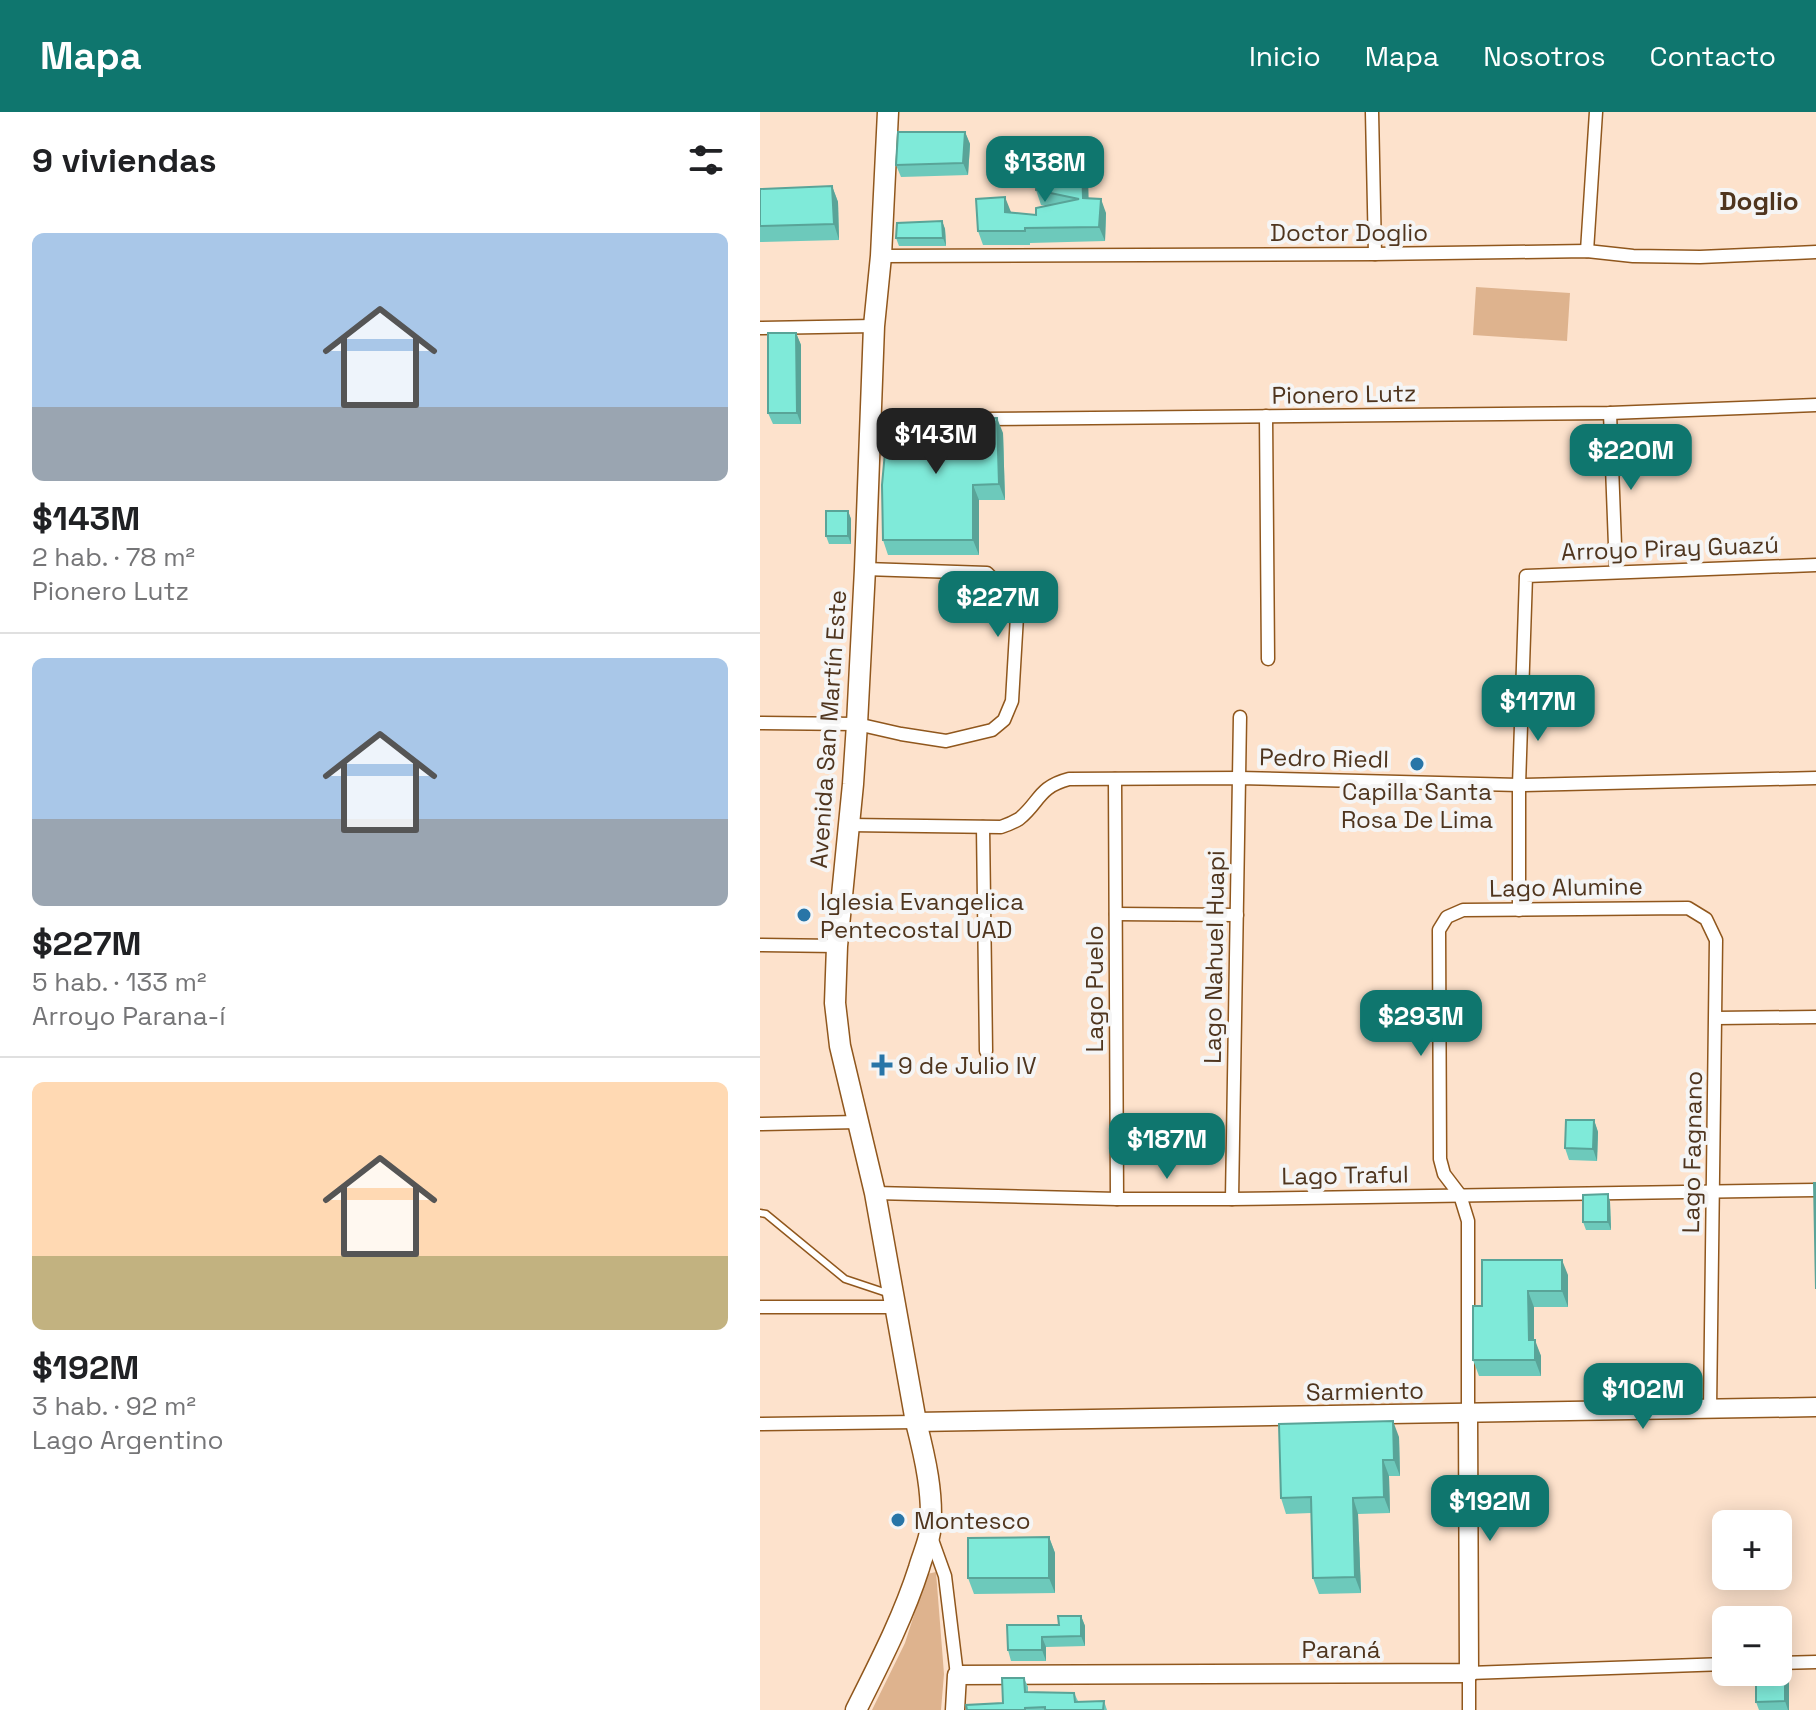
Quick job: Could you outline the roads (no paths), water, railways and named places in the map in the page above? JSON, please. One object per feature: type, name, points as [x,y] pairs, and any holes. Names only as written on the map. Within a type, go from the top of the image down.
[{"type":"main road","name":"Avenida San Martín Este","points":[[856,1710],[911,1592],[929,1534],[930,1498],[875,1193],[838,1032],[835,1003],[837,946],[857,724],[865,569],[880,420],[874,326],[881,256],[888,112]]},
{"type":"main road","name":"Sarmiento","points":[[916,1422],[1816,1407]]},
{"type":"main road","points":[[1468,1413],[1469,1673]]},
{"type":"main road","name":"Paraná","points":[[957,1675],[1469,1673]]},
{"type":"main road","points":[[955,1710],[957,1675]]},
{"type":"street","points":[[1372,112],[1375,254]]},
{"type":"street","points":[[1587,251],[1596,112]]},
{"type":"street","name":"Doctor Doglio","points":[[881,256],[1587,251],[1633,256],[1700,257],[1816,252]]},
{"type":"street","points":[[760,328],[874,326]]},
{"type":"street","name":"Pionero Lutz","points":[[966,419],[1610,413],[1816,405]]},
{"type":"street","points":[[1610,413],[1616,572]]},
{"type":"street","points":[[1266,416],[1268,659]]},
{"type":"street","name":"Arroyo Piray Guazú","points":[[1519,785],[1526,576],[1816,565]]},
{"type":"street","points":[[760,723],[857,724],[946,741],[992,730],[1004,720],[1012,701],[1017,616],[1007,593],[987,573],[865,569]]},
{"type":"street","name":"Lago Nahuel Huapi","points":[[1232,1199],[1240,717]]},
{"type":"street","name":"Pedro Riedl","points":[[849,825],[1001,827],[1018,819],[1044,790],[1069,779],[1239,778],[1519,785],[1816,778]]},
{"type":"street","name":"Lago Puelo","points":[[1115,779],[1117,1199]]},
{"type":"street","points":[[1519,785],[1519,910]]},
{"type":"street","points":[[983,827],[986,1051]]},
{"type":"street","name":"Lago Alumine","points":[[1460,1195],[1444,1174],[1440,1159],[1439,930],[1447,917],[1463,910],[1688,908]]},
{"type":"street","name":"Lago Fagnano","points":[[1688,908],[1706,919],[1716,940],[1710,1409]]},
{"type":"street","points":[[1116,914],[1237,915]]},
{"type":"street","points":[[760,945],[837,946]]},
{"type":"street","points":[[1716,1018],[1816,1017]]},
{"type":"street","points":[[760,1124],[858,1122]]},
{"type":"street","name":"Lago Traful","points":[[875,1193],[1232,1199],[1816,1190]]},
{"type":"street","points":[[1460,1195],[1468,1221],[1468,1413]]},
{"type":"street","points":[[760,1307],[895,1302]]},
{"type":"street","points":[[760,1424],[916,1422]]},
{"type":"street","points":[[929,1534],[945,1576],[957,1675]]},
{"type":"street","points":[[1792,1663],[1816,1662]]},
{"type":"street","name":"Paraná","points":[[1469,1673],[1712,1664]]},
{"type":"street","points":[[1469,1673],[1469,1710]]},
{"type":"lane","points":[[760,1213],[766,1214],[845,1279],[895,1302]]},
{"type":"place","name":"Capilla Santa Rosa De Lima","points":[[1417,764]]},
{"type":"place","name":"Iglesia Evangelica Pentecostal UAD","points":[[804,915]]},
{"type":"place","name":"9 de Julio IV","points":[[882,1065]]},
{"type":"place","name":"Montesco","points":[[898,1520]]},
{"type":"district","name":"Doglio","points":[[1759,201]]}]
